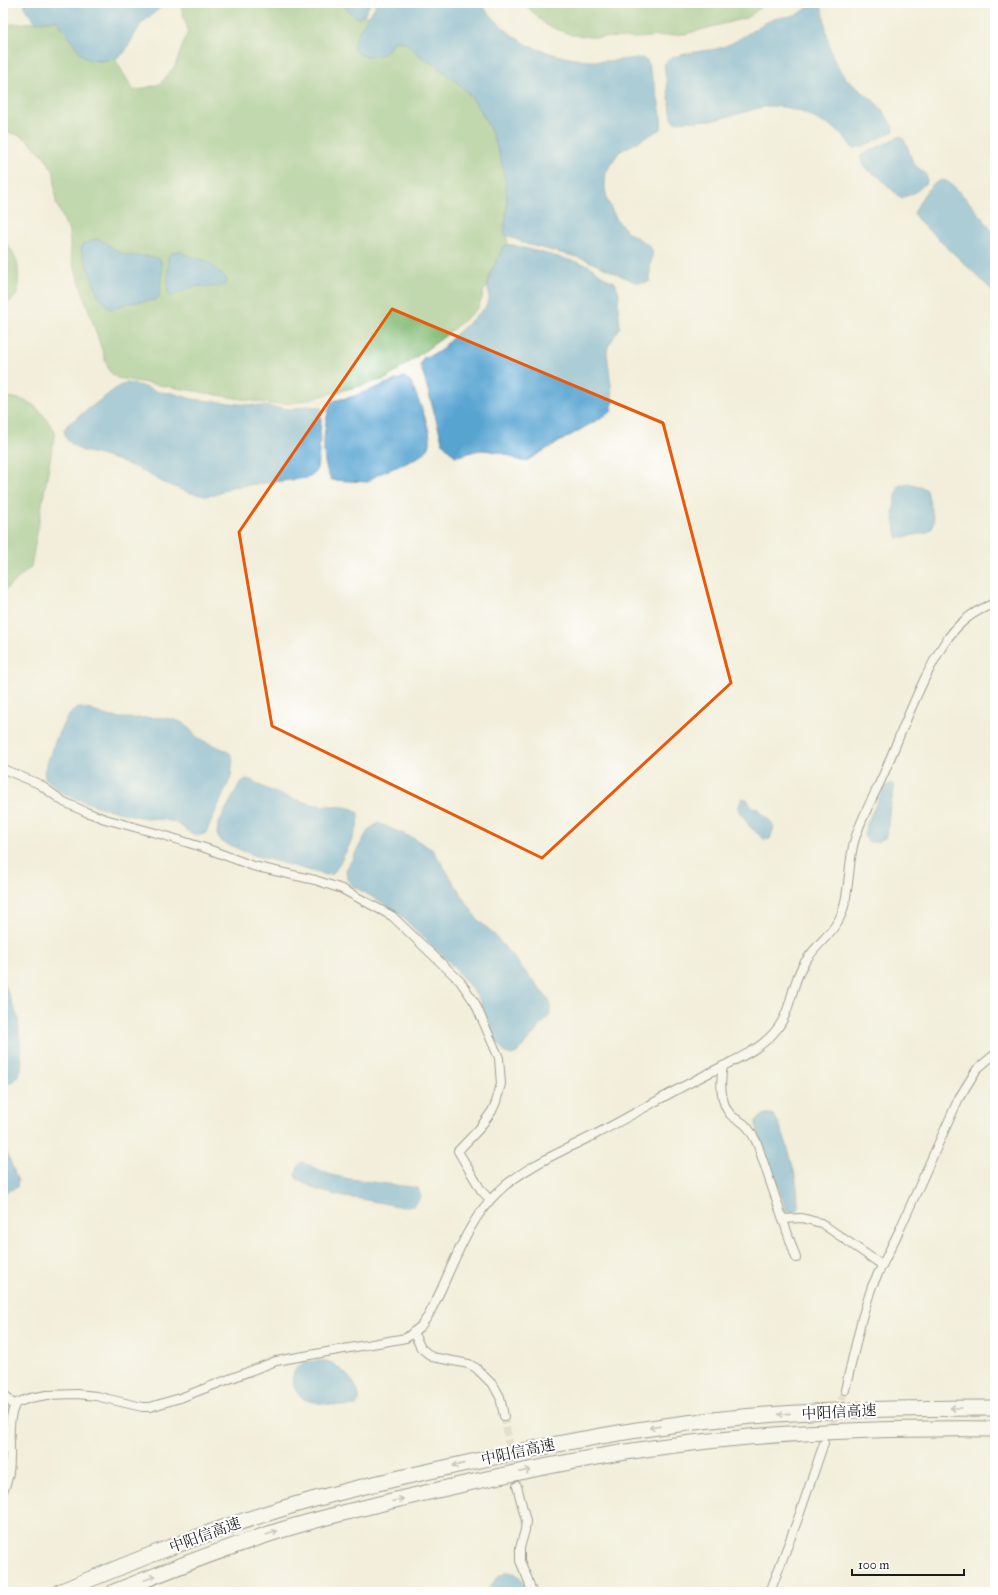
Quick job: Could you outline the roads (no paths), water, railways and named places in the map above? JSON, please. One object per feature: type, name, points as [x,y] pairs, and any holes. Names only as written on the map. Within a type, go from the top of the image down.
[{"type":"highway","name":"中阳信高速","points":[[59,1592],[203,1535],[281,1508],[422,1473],[581,1439],[656,1427],[760,1416],[880,1410],[995,1408]]},
{"type":"highway","name":"中阳信高速","points":[[114,1592],[250,1540],[321,1518],[427,1493],[585,1459],[659,1447],[762,1436],[881,1430],[995,1429]]},
{"type":"street","points":[[3,1491],[9,1478],[10,1469],[11,1417],[14,1406],[18,1401],[47,1395],[77,1394],[96,1396],[142,1407],[150,1407],[180,1398],[276,1361],[406,1338],[421,1326],[428,1316],[465,1236],[490,1200],[507,1184],[527,1171],[741,1057],[762,1043],[778,1028],[788,1011],[802,967],[841,915],[846,895],[853,845],[861,823],[902,729],[938,652],[947,638],[964,620],[995,603]]},
{"type":"street","points":[[3,769],[39,784],[64,802],[86,812],[105,819],[163,834],[253,866],[316,880],[342,889],[392,916],[460,981],[475,1003],[499,1058],[501,1084],[496,1102],[492,1111],[479,1129],[458,1151],[481,1190],[490,1200]]},
{"type":"street","points":[[845,1390],[864,1310],[872,1286],[899,1231],[959,1098],[977,1069],[995,1054]]},
{"type":"street","points":[[723,1066],[721,1077],[722,1091],[726,1107],[730,1115],[745,1124],[757,1143],[796,1258]]},
{"type":"street","points":[[783,1219],[802,1218],[821,1223],[882,1265]]},
{"type":"street","points":[[413,1332],[421,1348],[432,1357],[469,1364],[476,1368],[494,1386],[500,1397],[504,1416]]},
{"type":"street","points":[[3,1392],[14,1406]]},
{"type":"street","points":[[770,1592],[799,1516],[824,1443]]},
{"type":"street","points":[[517,1486],[526,1521],[520,1548],[520,1560],[528,1577],[532,1592]]},
{"type":"water","points":[[24,3],[166,3],[141,24],[124,53],[115,59],[100,61],[89,60],[82,55],[57,20],[36,22],[26,11]]},
{"type":"water","points":[[342,3],[371,3],[364,15],[358,18],[354,16]]},
{"type":"water","points":[[377,3],[480,3],[488,13],[513,35],[525,43],[543,51],[564,57],[591,61],[641,58],[647,60],[659,104],[661,129],[619,152],[606,172],[605,187],[607,200],[617,220],[628,232],[647,244],[653,251],[650,267],[650,281],[644,283],[635,282],[584,259],[526,244],[504,234],[507,192],[501,159],[491,131],[469,95],[451,77],[423,58],[402,41],[393,42],[386,52],[373,56],[359,54],[353,49],[359,31]]},
{"type":"water","points":[[812,3],[821,4],[828,40],[836,65],[852,84],[877,104],[894,131],[864,146],[853,149],[844,136],[834,128],[804,113],[784,107],[770,106],[715,120],[674,122],[672,118],[664,65],[667,61],[679,56],[715,49],[731,44],[772,19],[792,16],[806,9]]},
{"type":"water","points":[[900,136],[907,144],[913,162],[926,174],[927,177],[927,182],[914,193],[902,198],[878,176],[866,169],[860,158],[861,155]]},
{"type":"water","points":[[942,180],[948,182],[962,194],[995,234],[995,295],[990,288],[917,219],[914,213],[928,189],[932,185]]},
{"type":"water","points":[[96,239],[103,241],[124,254],[133,256],[149,256],[161,261],[162,272],[159,297],[155,300],[128,303],[110,309],[98,295],[81,250],[83,244]]},
{"type":"water","points":[[513,245],[588,265],[607,279],[615,282],[619,293],[618,304],[620,327],[608,347],[607,352],[613,401],[611,412],[526,461],[519,460],[502,453],[483,450],[455,456],[443,444],[420,366],[423,358],[439,352],[455,335],[485,308],[489,300],[488,286],[490,274],[503,247]]},
{"type":"water","points":[[180,251],[186,255],[207,261],[226,278],[227,283],[218,287],[199,286],[170,297],[168,293],[168,256],[172,253]]},
{"type":"water","points":[[404,377],[411,382],[427,425],[430,442],[426,452],[413,460],[377,475],[368,482],[332,480],[325,464],[324,453],[326,420],[331,402],[351,397]]},
{"type":"water","points":[[127,383],[135,384],[159,392],[173,393],[192,399],[290,409],[305,406],[320,407],[322,410],[317,469],[312,476],[307,478],[231,487],[215,495],[205,496],[190,493],[166,484],[137,468],[114,459],[80,450],[67,440],[64,431],[67,425],[119,386]]},
{"type":"water","points":[[908,483],[920,486],[927,490],[934,521],[932,528],[926,533],[899,538],[897,537],[893,513],[898,486]]},
{"type":"water","points":[[78,708],[121,718],[173,719],[184,724],[199,738],[230,753],[233,759],[231,777],[206,833],[201,835],[192,834],[171,821],[144,818],[85,802],[67,795],[45,778],[44,771],[53,746],[66,719]]},
{"type":"water","points":[[246,779],[254,781],[270,791],[294,799],[317,805],[350,808],[358,813],[359,818],[354,834],[333,874],[326,875],[250,854],[220,841],[217,834],[218,824],[240,783]]},
{"type":"water","points":[[892,783],[895,786],[889,812],[888,830],[885,838],[877,842],[869,842],[864,836],[866,826],[884,787]]},
{"type":"water","points":[[742,798],[747,799],[751,807],[758,808],[773,824],[774,827],[770,839],[765,840],[749,826],[738,808]]},
{"type":"water","points":[[378,823],[415,839],[433,850],[477,919],[492,932],[550,1001],[550,1015],[517,1053],[512,1055],[505,1053],[492,1034],[481,1002],[450,963],[400,915],[385,904],[351,885],[347,879],[346,870],[369,829]]},
{"type":"water","points":[[3,980],[18,1018],[22,1064],[17,1078],[7,1083],[3,1083]]},
{"type":"water","points":[[765,1114],[772,1114],[775,1117],[786,1142],[796,1183],[798,1210],[796,1212],[787,1212],[756,1125],[756,1121]]},
{"type":"water","points":[[3,1143],[18,1181],[17,1187],[3,1193]]},
{"type":"water","points":[[302,1162],[331,1175],[418,1188],[421,1197],[413,1206],[403,1207],[344,1197],[317,1190],[296,1178],[297,1169]]},
{"type":"water","points":[[305,1362],[329,1362],[340,1369],[352,1381],[359,1394],[359,1400],[356,1406],[313,1402],[304,1399],[296,1391],[293,1381],[295,1370]]},
{"type":"water","points":[[508,1572],[512,1572],[518,1576],[527,1592],[489,1592],[496,1579]]},
{"type":"tunnel","points":[[828,1434],[845,1390]]},
{"type":"tunnel","points":[[504,1416],[517,1486]]}]
